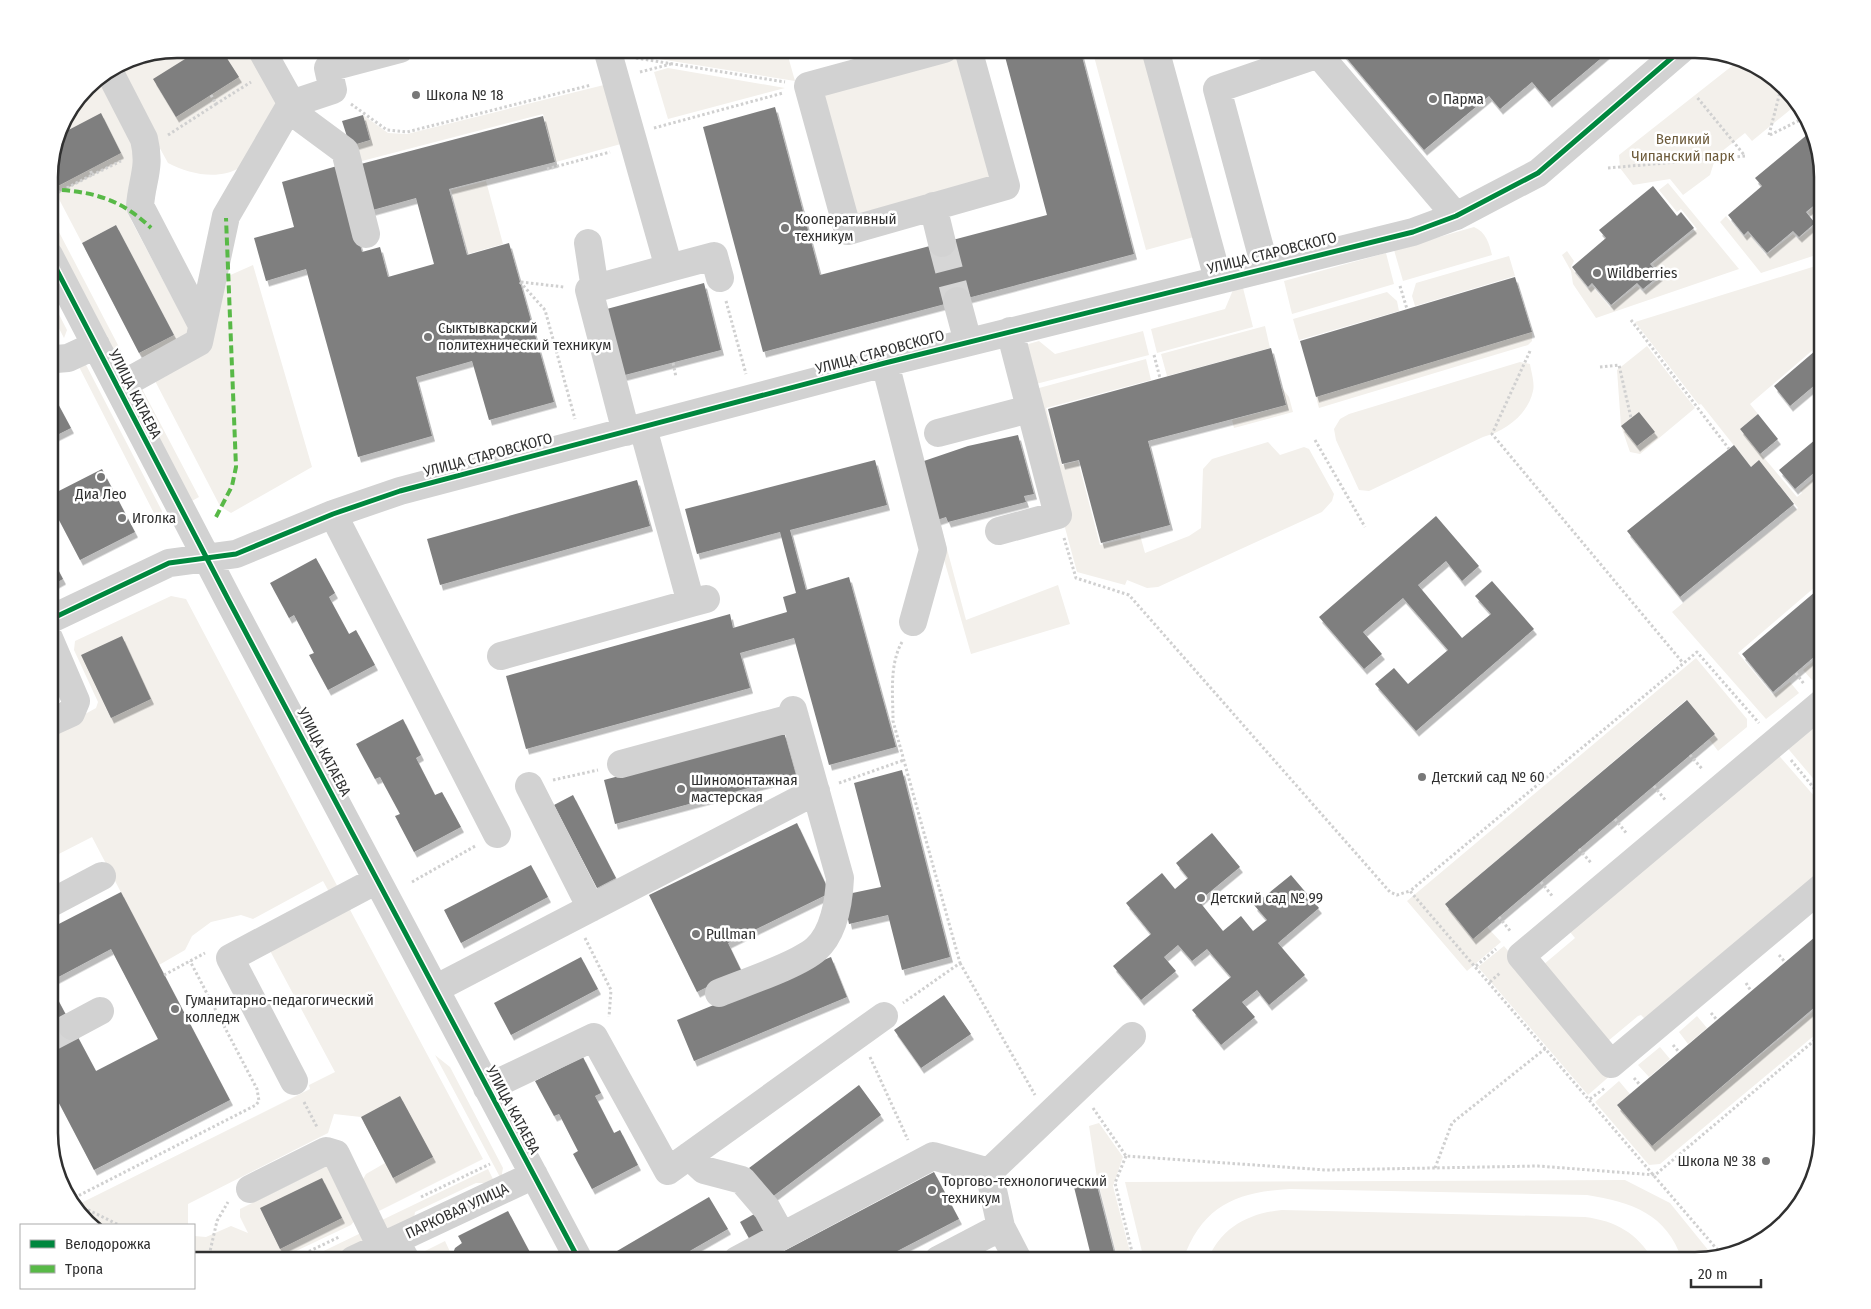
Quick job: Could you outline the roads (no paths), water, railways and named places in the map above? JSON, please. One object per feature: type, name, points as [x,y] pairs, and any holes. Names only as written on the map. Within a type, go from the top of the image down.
[{"type":"street","points":[[118,387],[199,342],[226,216],[291,104],[333,90],[328,68],[366,58]]},
{"type":"street","points":[[911,58],[808,86],[848,231],[1006,186],[970,58]]},
{"type":"street","points":[[1157,58],[1218,279]]},
{"type":"street","points":[[1266,267],[1217,89],[1300,58]]},
{"type":"street","points":[[1325,58],[1456,216]]},
{"type":"street","name":"УЛИЦА СТАРОВСКОГО","points":[[58,616],[169,563],[236,554],[333,514],[400,491],[1010,331],[1413,232],[1456,216],[1538,173],[1672,58]]},
{"type":"street","points":[[266,59],[299,117],[345,151],[366,234]]},
{"type":"street","points":[[611,60],[669,268]]},
{"type":"street","points":[[112,77],[144,139],[146,148],[147,176],[140,206],[202,325]]},
{"type":"street","points":[[933,206],[942,242]]},
{"type":"street","points":[[501,656],[698,601],[634,430],[592,290],[588,243]]},
{"type":"street","points":[[592,290],[714,256],[720,278]]},
{"type":"street","name":"УЛИЦА КАТАЕВА","points":[[58,272],[206,558],[575,1252]]},
{"type":"street","points":[[957,301],[968,342]]},
{"type":"street","points":[[999,531],[1058,515],[1010,331]]},
{"type":"street","points":[[58,359],[68,358],[96,345]]},
{"type":"street","points":[[885,363],[933,550],[913,622]]},
{"type":"street","points":[[938,432],[1029,409]]},
{"type":"street","points":[[333,514],[497,834]]},
{"type":"street","points":[[58,659],[76,701],[71,713],[58,719]]},
{"type":"street","points":[[1814,710],[1521,956],[1611,1064],[1814,894]]},
{"type":"street","points":[[621,764],[794,714],[840,878],[840,892],[832,923],[817,948],[806,957],[719,993]]},
{"type":"street","points":[[529,786],[582,913]]},
{"type":"street","points":[[435,989],[816,791]]},
{"type":"street","points":[[58,899],[102,876]]},
{"type":"street","points":[[294,1081],[230,958],[377,880]]},
{"type":"street","points":[[72,1026],[100,1011]]},
{"type":"street","points":[[487,1088],[594,1037],[668,1171],[884,1016]]},
{"type":"street","points":[[989,1172],[1132,1036]]},
{"type":"street","points":[[250,1189],[329,1150],[336,1154],[394,1249]]},
{"type":"street","points":[[689,1156],[704,1170],[742,1180],[767,1209],[782,1236]]},
{"type":"street","points":[[752,1252],[933,1156],[989,1172]]},
{"type":"street","points":[[989,1172],[1001,1227],[1014,1252]]},
{"type":"street","name":"ПАРКОВАЯ УЛИЦА","points":[[394,1249],[534,1175]]},
{"type":"street","points":[[953,1252],[1001,1227]]},
{"type":"tunnel","points":[[942,243],[957,301]]},
{"type":"tunnel","points":[[58,1033],[72,1026]]},
{"type":"place","name":"Школа № 18","points":[[416,95]]},
{"type":"place","name":"Парма","points":[[1433,99]]},
{"type":"place","name":"Кооперативный техникум","points":[[785,228]]},
{"type":"place","name":"Wildberries","points":[[1597,273]]},
{"type":"place","name":"Сыктывкарский политехнический техникум","points":[[428,337]]},
{"type":"place","name":"Диа Лео","points":[[101,477]]},
{"type":"place","name":"Иголка","points":[[122,518]]},
{"type":"place","name":"Детский сад № 60","points":[[1422,777]]},
{"type":"place","name":"Шиномонтажная мастерская","points":[[681,789]]},
{"type":"place","name":"Детский сад № 99","points":[[1201,898]]},
{"type":"place","name":"Pullman","points":[[696,934]]},
{"type":"place","name":"Гуманитарно-педагогический колледж","points":[[175,1009]]},
{"type":"place","name":"Школа № 38","points":[[1766,1161]]},
{"type":"place","name":"Торгово-технологический техникум","points":[[932,1190]]},
{"type":"park label","name":"Великий Чипанский парк","points":[[1683,148]]}]
